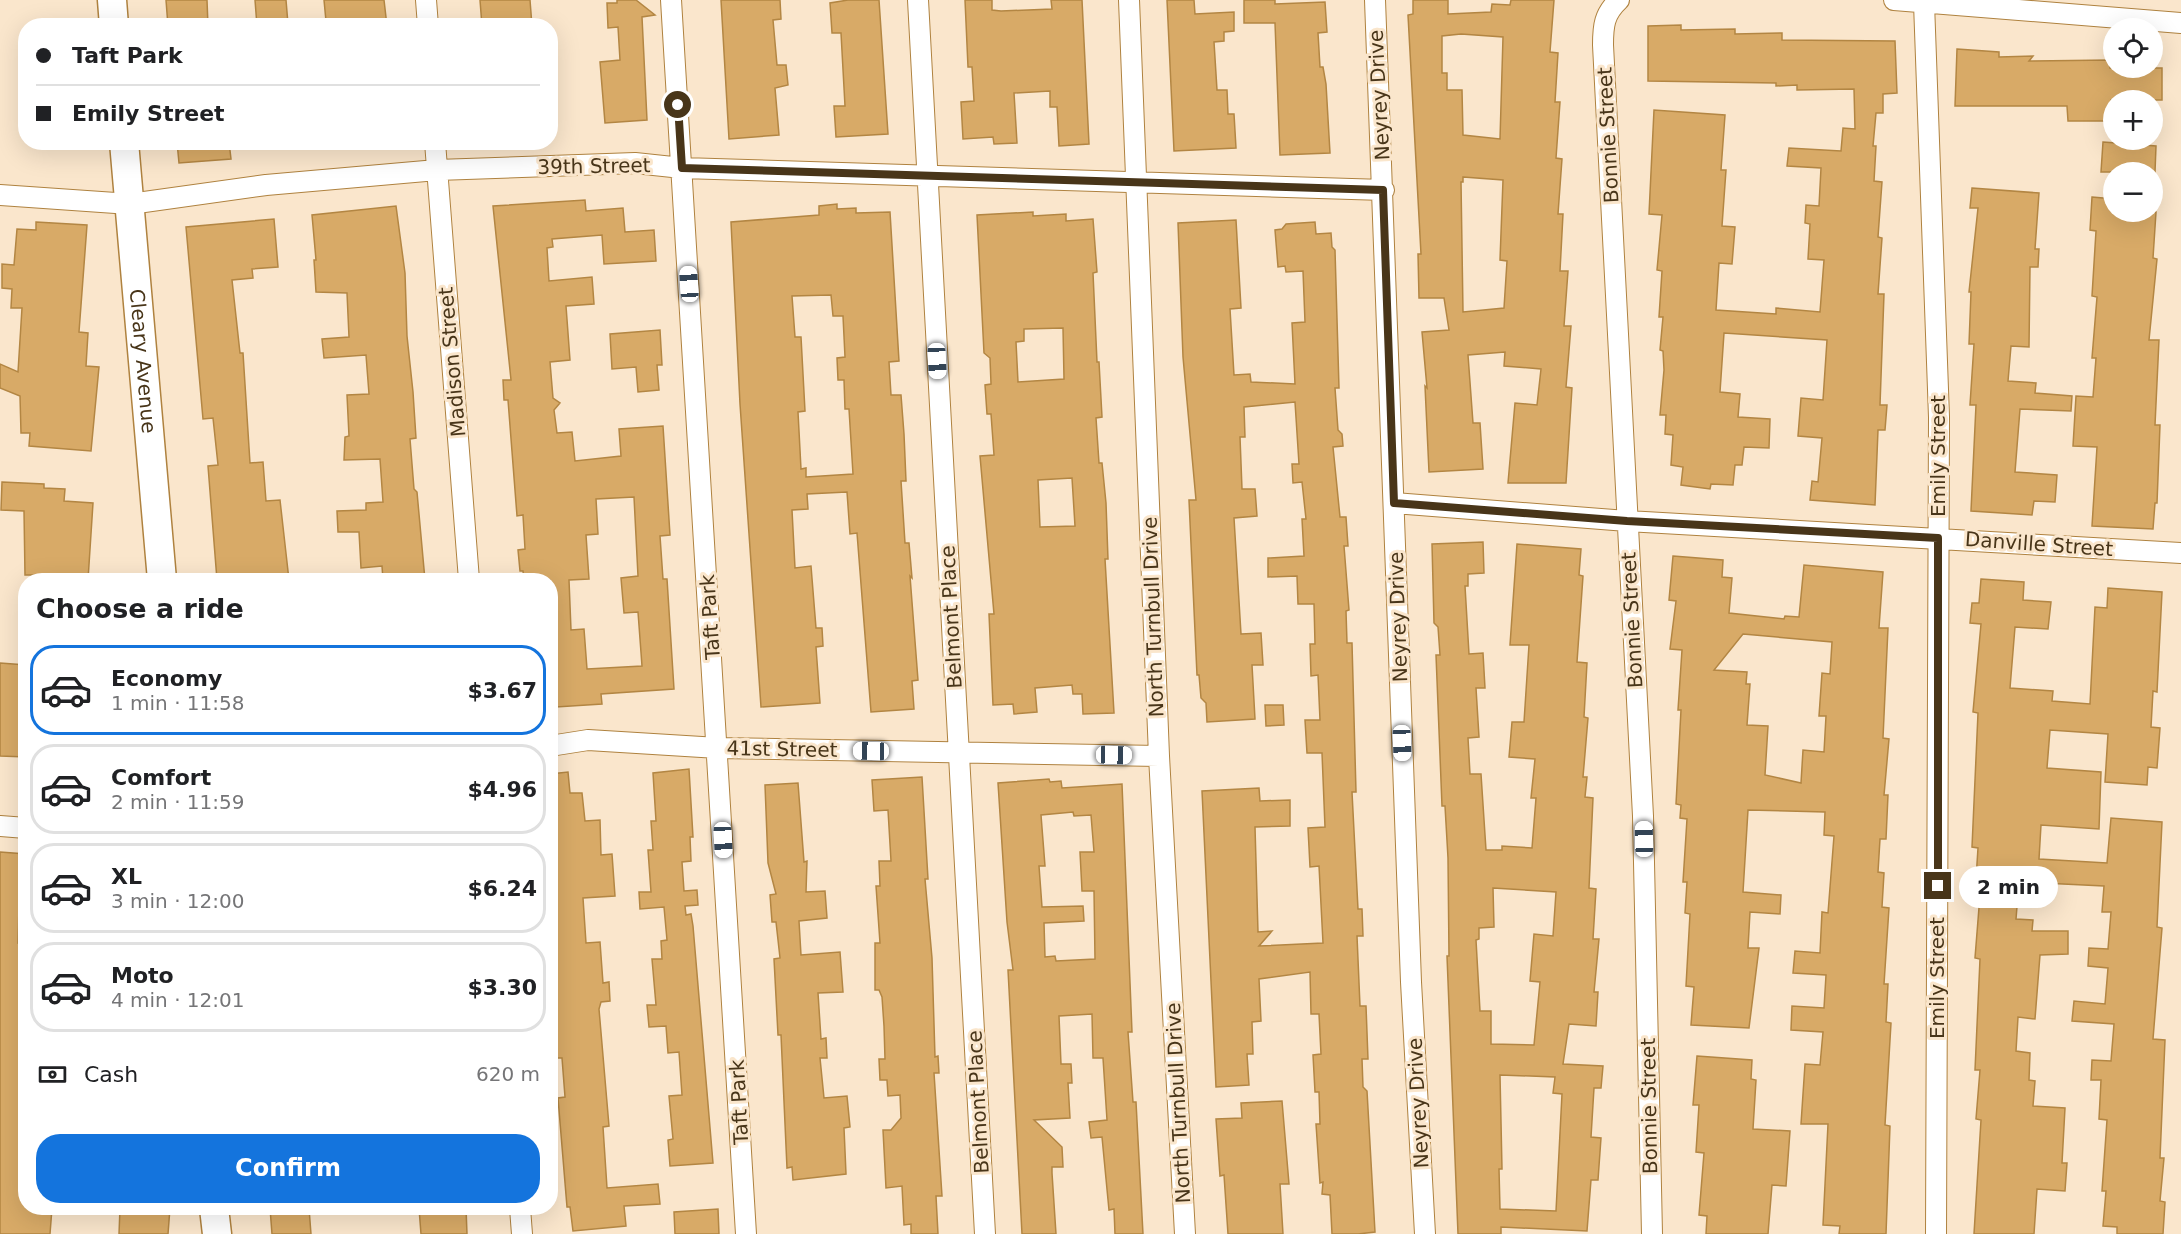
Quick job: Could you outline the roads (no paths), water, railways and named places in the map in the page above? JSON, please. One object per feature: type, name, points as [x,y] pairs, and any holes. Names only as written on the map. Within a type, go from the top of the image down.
[{"type":"street","points":[[112,0],[113,18]]},
{"type":"street","points":[[426,0],[427,18]]},
{"type":"street","name":"Taft Park","points":[[670,0],[718,748],[746,1234]]},
{"type":"street","name":"Belmont Place","points":[[918,0],[985,1234]]},
{"type":"street","name":"North Turnbull Drive","points":[[1129,0],[1159,756],[1185,1234]]},
{"type":"street","name":"Neyrey Drive","points":[[1375,0],[1411,982],[1425,1234]]},
{"type":"street","points":[[1894,0],[2181,23]]},
{"type":"street","name":"Emily Street","points":[[1924,3],[1938,406],[1936,1234]]},
{"type":"street","name":"Bonnie Street","points":[[1615,4],[1603,23],[1603,45],[1643,816],[1652,1234]]},
{"type":"street","name":"Cleary Avenue","points":[[125,150],[161,573]]},
{"type":"street","name":"Madison Street","points":[[436,150],[469,573]]},
{"type":"street","name":"39th Street","points":[[0,195],[130,204],[266,185],[437,170],[635,162],[682,168],[1383,190]]},
{"type":"street","name":"Danville Street","points":[[1394,503],[1627,521],[2181,553]]},
{"type":"street","name":"41st Street","points":[[558,745],[588,740],[718,748],[1159,756]]},
{"type":"street","points":[[0,826],[18,827]]},
{"type":"street","points":[[215,1215],[216,1234]]},
{"type":"street","points":[[521,1215],[522,1234]]}]
